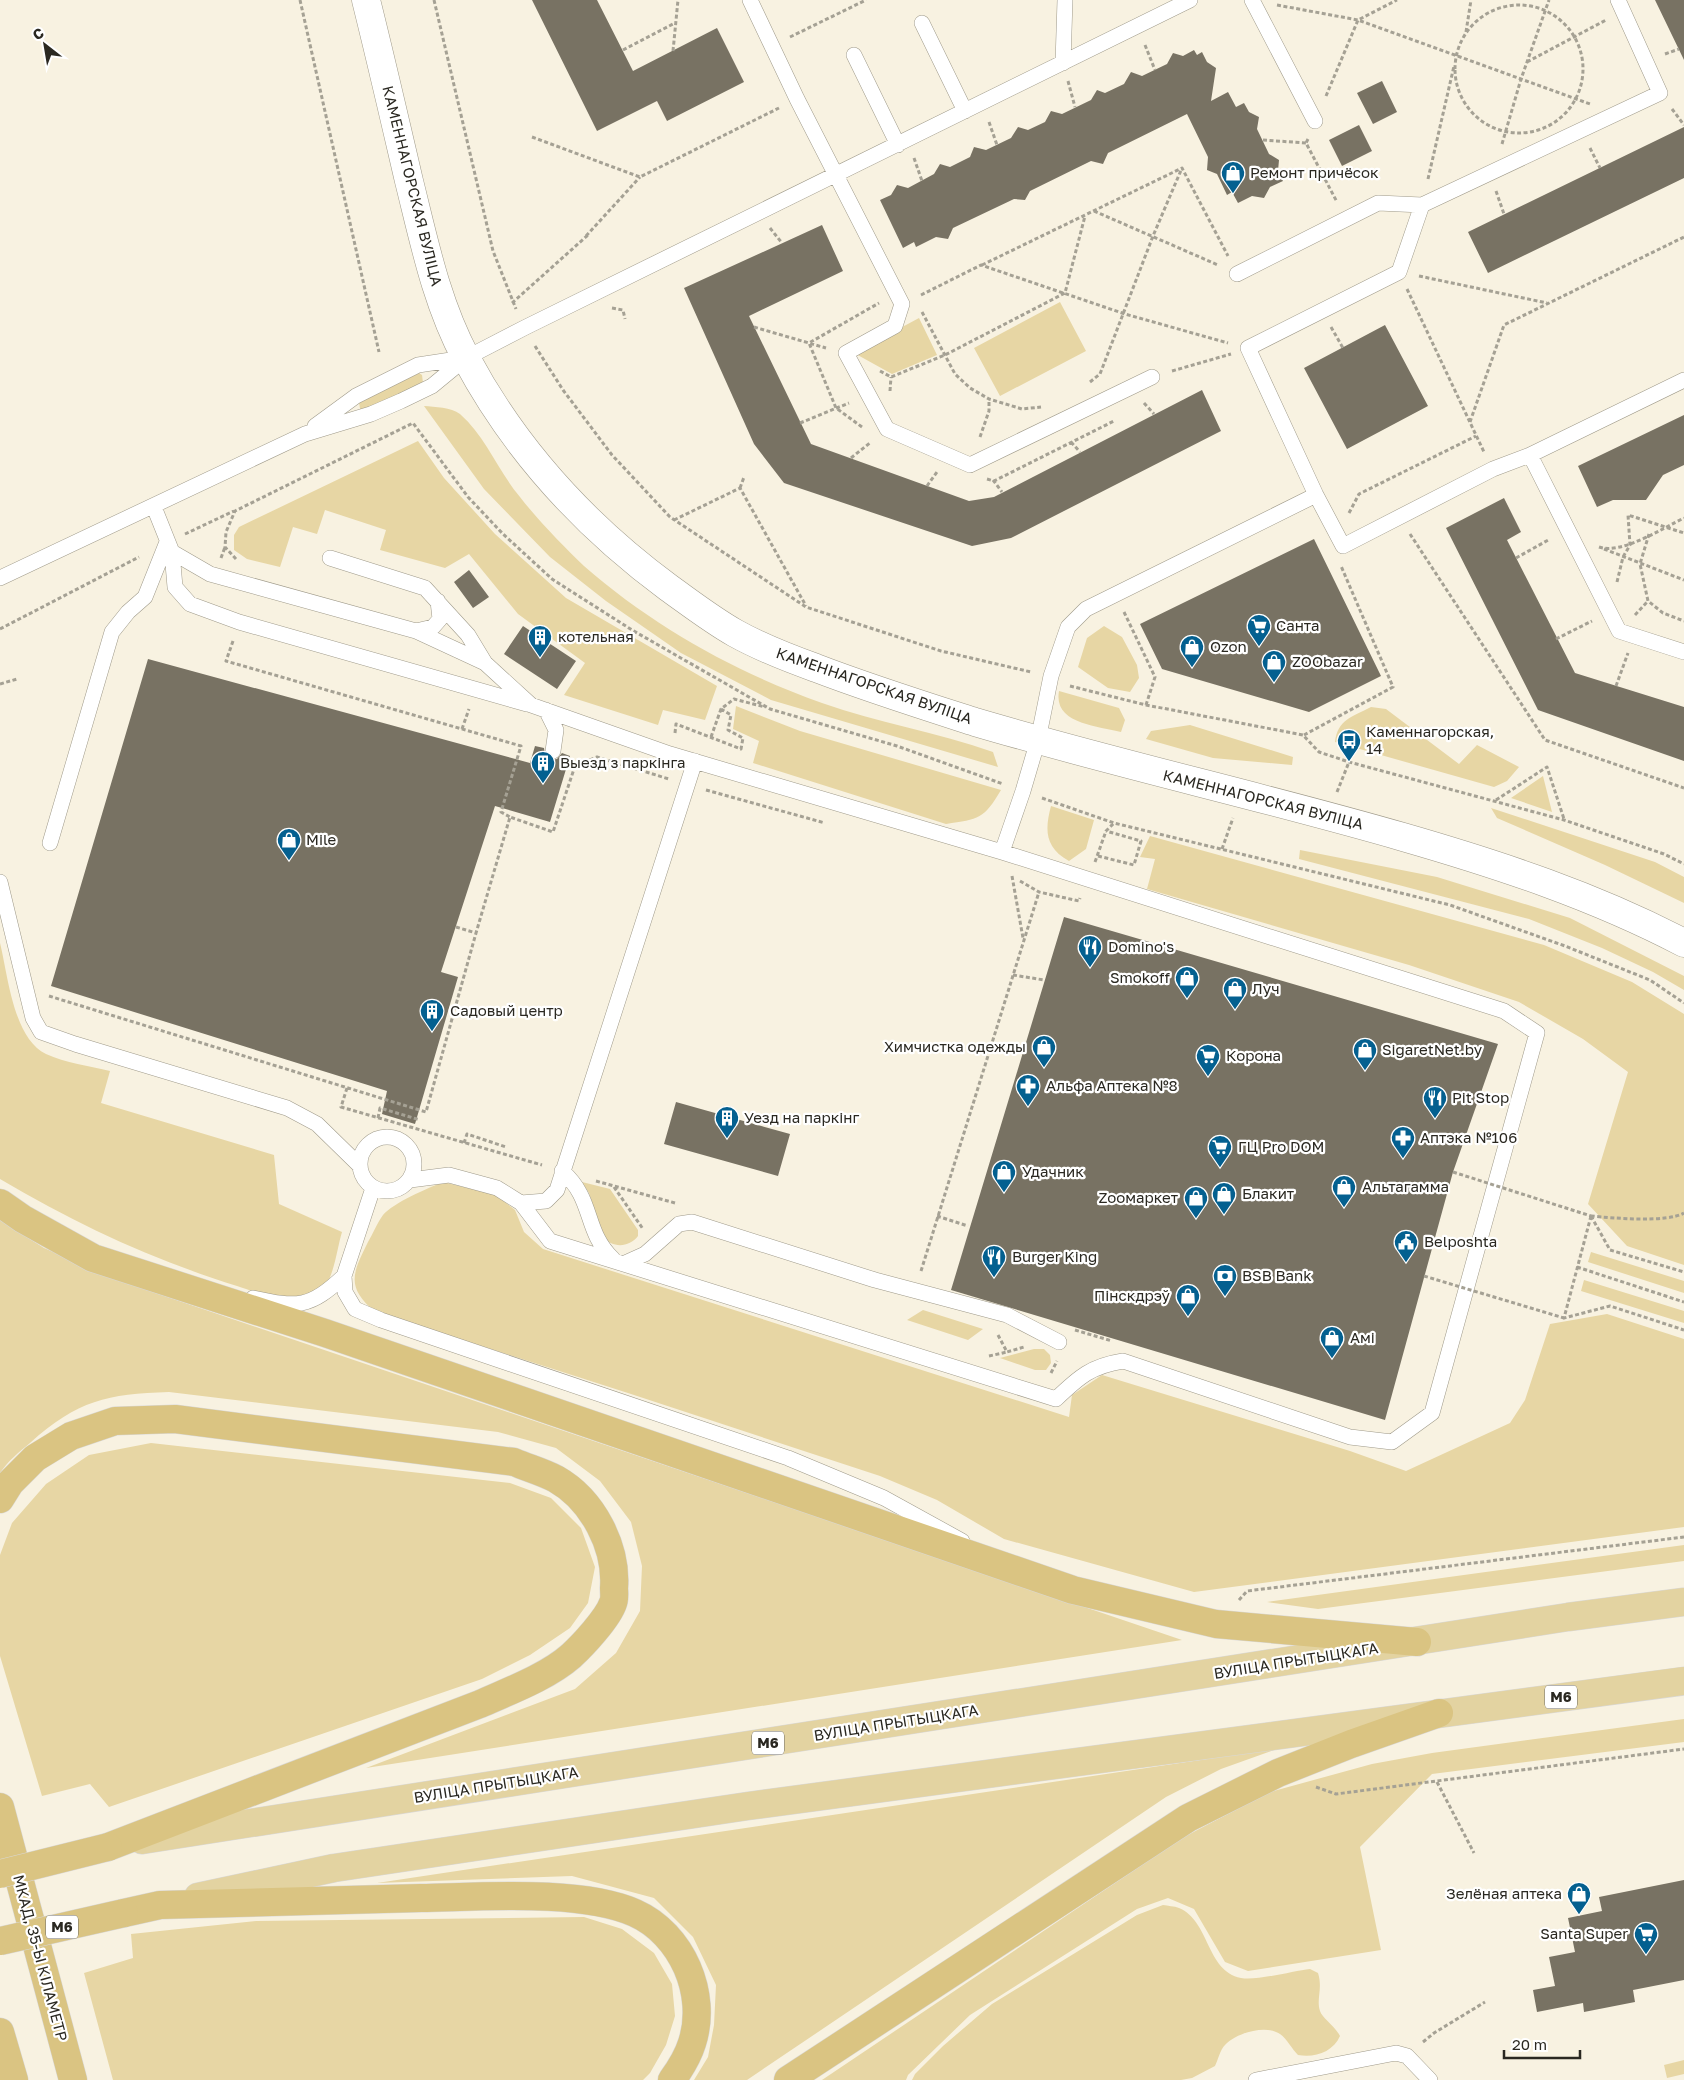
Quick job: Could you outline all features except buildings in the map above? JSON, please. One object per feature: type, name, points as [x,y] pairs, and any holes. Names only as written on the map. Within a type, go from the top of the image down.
[{"type":"highway","points":[[0,1203],[23,1219],[93,1258],[325,1333],[1073,1590],[1216,1624],[1417,1642]]},
{"type":"highway","points":[[0,1498],[10,1483],[35,1458],[71,1436],[115,1421],[175,1419],[514,1462],[557,1480],[582,1500],[597,1520],[608,1545],[616,1570],[614,1603],[592,1635],[570,1658],[529,1682],[480,1704],[113,1845]]},
{"type":"highway","points":[[788,2080],[1188,1818],[1278,1773],[1351,1744],[1439,1713]]},
{"type":"highway","name":"МКАД, 35-Ы КІЛАМЕТР","points":[[0,1807],[73,2080]]},
{"type":"highway","name":"М6","points":[[0,1874],[113,1845]]},
{"type":"highway","points":[[160,1905],[541,1897],[592,1901],[635,1913],[664,1931],[681,1956],[694,1984],[696,2013],[692,2043],[672,2080]]},
{"type":"highway","name":"М6","points":[[0,1941],[160,1905]]},
{"type":"highway","points":[[0,2032],[14,2080]]},
{"type":"main road","name":"КАМЕННАГОРСКАЯ ВУЛІЦА","points":[[366,0],[430,270],[448,321],[466,358],[513,435],[557,488],[597,530],[642,568],[702,612],[736,634],[776,653],[908,701],[1038,740],[1328,815],[1466,855],[1557,885],[1634,916],[1684,943]]},
{"type":"main road","name":"ВУЛІЦА ПРЫТЫЦКАГА","points":[[113,1845],[1568,1617],[1684,1602]]},
{"type":"main road","name":"М6","points":[[160,1905],[334,1868],[728,1809],[1684,1681]]},
{"type":"lane","points":[[750,0],[835,175],[908,301],[896,326],[846,354],[868,395],[882,434],[970,465],[1152,378]]},
{"type":"lane","points":[[1063,63],[1065,0]]},
{"type":"lane","points":[[0,578],[154,507],[305,434],[371,414],[432,386],[466,358],[526,327],[1190,0]]},
{"type":"lane","points":[[1252,0],[1315,121]]},
{"type":"lane","points":[[1237,274],[1378,203],[1422,205],[1660,93],[1620,6]]},
{"type":"lane","points":[[922,23],[965,111]]},
{"type":"lane","points":[[854,55],[898,145]]},
{"type":"lane","points":[[1422,205],[1399,272],[1248,348],[1316,494],[1343,546],[1493,469],[1530,455],[1684,380]]},
{"type":"lane","points":[[305,434],[356,396],[418,366],[466,358]]},
{"type":"lane","points":[[1530,455],[1619,631],[1684,652]]},
{"type":"lane","points":[[1002,852],[1038,740],[1051,676],[1068,627],[1086,609],[1316,494]]},
{"type":"lane","points":[[154,507],[170,547],[175,587],[190,604],[239,622],[538,708],[670,754],[1002,852],[1504,1011],[1536,1033],[1432,1413],[1392,1442],[1350,1437],[1123,1361],[1102,1364],[1081,1375],[1056,1399],[550,1241],[521,1203],[497,1188],[449,1175],[410,1180],[402,1187],[387,1192],[373,1188],[362,1177],[359,1161],[365,1147],[378,1138],[394,1137],[407,1146],[414,1159],[410,1180]]},
{"type":"lane","points":[[170,547],[210,574],[416,631],[485,663],[538,708],[556,730],[553,751]]},
{"type":"lane","points":[[50,843],[112,632],[128,612],[145,597],[170,547]]},
{"type":"lane","points":[[330,558],[425,588],[468,635],[485,663]]},
{"type":"lane","points":[[416,631],[433,628],[440,619],[438,600]]},
{"type":"lane","points":[[521,1203],[546,1201],[558,1190],[562,1171],[695,761]]},
{"type":"lane","points":[[0,882],[33,1018],[41,1032],[74,1044],[287,1108],[317,1124],[360,1165]]},
{"type":"lane","points":[[562,1171],[577,1185],[584,1196],[595,1236],[602,1249],[619,1261]]},
{"type":"lane","points":[[373,1188],[344,1276],[346,1292],[355,1309],[381,1320],[788,1458],[884,1498],[1014,1570]]},
{"type":"lane","points":[[619,1261],[645,1254],[680,1224],[692,1222],[875,1280],[1007,1314],[1057,1348]]},
{"type":"lane","points":[[144,1274],[264,1300],[304,1304],[325,1294],[344,1276]]},
{"type":"lane","points":[[1256,2080],[1396,2053],[1407,2056],[1430,2080]]},
{"type":"path","points":[[300,0],[379,352]]},
{"type":"path","points":[[434,0],[493,251],[512,303],[563,390],[612,455],[674,520],[806,607],[941,651],[1051,676]]},
{"type":"path","points":[[673,51],[678,0]]},
{"type":"path","points":[[772,46],[866,0]]},
{"type":"path","points":[[1358,20],[1397,0]]},
{"type":"path","points":[[1422,205],[1456,55],[1466,33],[1470,0]]},
{"type":"path","points":[[1489,173],[1507,133],[1521,79],[1549,0]]},
{"type":"path","points":[[1274,4],[1358,20],[1616,114]]},
{"type":"path","points":[[1456,55],[1455,76],[1464,102],[1471,113],[1487,126],[1507,133],[1527,134],[1547,128],[1564,116],[1577,99],[1582,84],[1584,68],[1582,52],[1575,36],[1562,22],[1546,10],[1529,5],[1511,5],[1493,10],[1478,20],[1466,33]]},
{"type":"path","points":[[1527,62],[1575,36],[1620,6]]},
{"type":"path","points":[[622,50],[675,23]]},
{"type":"path","points":[[1138,26],[1155,70]]},
{"type":"path","points":[[512,303],[586,236],[640,178],[797,99]]},
{"type":"path","points":[[532,137],[640,178]]},
{"type":"path","points":[[1263,140],[1306,144]]},
{"type":"path","points":[[1049,406],[1022,409],[989,399],[970,388],[955,374],[945,355],[908,301],[1182,168]]},
{"type":"path","points":[[1087,385],[1100,374],[1153,236],[1182,168]]},
{"type":"path","points":[[1182,168],[1237,274]]},
{"type":"path","points":[[1094,210],[1237,274]]},
{"type":"path","points":[[754,326],[846,354],[892,376],[945,355],[1065,293],[1085,216]]},
{"type":"path","points":[[1470,422],[1504,325],[1684,237]]},
{"type":"path","points":[[981,265],[1124,314],[1248,348]]},
{"type":"path","points":[[1399,272],[1549,303]]},
{"type":"path","points":[[1399,272],[1493,469]]},
{"type":"path","points":[[809,343],[884,300]]},
{"type":"path","points":[[809,343],[836,408],[882,434],[851,458]]},
{"type":"path","points":[[1152,378],[1248,348]]},
{"type":"path","points":[[800,423],[868,395]]},
{"type":"path","points":[[970,465],[989,411],[989,399]]},
{"type":"path","points":[[1137,409],[1146,405]]},
{"type":"path","points":[[985,478],[994,481],[1119,418]]},
{"type":"path","points":[[1337,533],[1359,494],[1476,436]]},
{"type":"path","points":[[674,520],[740,488],[744,477]]},
{"type":"path","points":[[740,488],[806,607]]},
{"type":"path","points":[[0,628],[170,547],[235,511]]},
{"type":"path","points":[[1556,638],[1610,613],[1623,556],[1630,545],[1628,514],[1664,528],[1684,533]]},
{"type":"path","points":[[1604,548],[1630,545],[1684,518]]},
{"type":"path","points":[[1404,525],[1545,740],[1684,788]]},
{"type":"path","points":[[1516,558],[1570,533],[1640,564],[1684,580]]},
{"type":"path","points":[[1650,534],[1640,564],[1648,600],[1664,613],[1684,621]]},
{"type":"path","points":[[1304,735],[1394,687],[1338,560]]},
{"type":"path","points":[[1122,609],[1155,678],[1146,705]]},
{"type":"path","points":[[239,622],[226,661],[521,746],[502,812],[510,817],[552,832],[575,766],[596,757],[662,777]]},
{"type":"path","points":[[1616,686],[1635,636]]},
{"type":"path","points":[[1070,676],[1067,685],[1146,705],[1304,735],[1319,752],[1348,762],[1564,820],[1664,854],[1684,864]]},
{"type":"path","points":[[0,684],[17,679]]},
{"type":"path","points":[[721,709],[731,715],[728,730],[743,738],[741,749],[711,737],[721,709],[734,699],[770,709]]},
{"type":"path","points":[[1328,815],[1348,762]]},
{"type":"path","points":[[1495,800],[1547,767],[1564,820]]},
{"type":"path","points":[[1222,849],[1242,794]]},
{"type":"path","points":[[47,995],[426,1112],[510,817]]},
{"type":"path","points":[[1106,831],[1141,841],[1134,865],[1098,856],[1106,831],[1114,823]]},
{"type":"path","points":[[1002,852],[1013,877],[1024,940]]},
{"type":"path","points":[[912,1272],[920,1274],[1039,892]]},
{"type":"path","points":[[456,927],[476,933]]},
{"type":"path","points":[[1013,975],[1044,980]]},
{"type":"path","points":[[347,1088],[341,1107],[684,1206]]},
{"type":"path","points":[[378,1118],[380,1108],[420,1120]]},
{"type":"path","points":[[464,1143],[467,1134],[506,1147]]},
{"type":"path","points":[[1453,1172],[1591,1216],[1637,1219],[1678,1217],[1684,1213]]},
{"type":"path","points":[[614,1186],[645,1232],[651,1226]]},
{"type":"path","points":[[937,1216],[968,1226]]},
{"type":"path","points":[[1564,1318],[1591,1216]]},
{"type":"path","points":[[1591,1216],[1610,1250],[1684,1272]]},
{"type":"path","points":[[1577,1267],[1684,1302]]},
{"type":"path","points":[[1424,1276],[1564,1318],[1610,1306],[1684,1330]]},
{"type":"path","points":[[994,1328],[1007,1352]]},
{"type":"path","points":[[984,1358],[1031,1346]]},
{"type":"path","points":[[1045,1375],[1052,1373],[1057,1361],[1057,1348]]},
{"type":"path","points":[[1216,1624],[1247,1591],[1684,1537]]},
{"type":"path","points":[[1278,1773],[1336,1794],[1684,1749]]},
{"type":"path","points":[[1437,1782],[1474,1853]]},
{"type":"path","points":[[1407,2056],[1434,2033],[1485,2002]]},
{"type":"shaded area","points":[[1060,302],[1086,351],[1000,396],[974,348]]},
{"type":"shaded area","points":[[919,318],[937,355],[892,374],[854,353]]},
{"type":"shaded area","points":[[419,373],[422,375],[423,383],[364,411],[360,409],[359,402]]},
{"type":"shaded area","points":[[424,406],[448,409],[460,414],[485,444],[512,487],[559,542],[611,588],[667,628],[727,662],[790,691],[843,710],[993,752],[998,767],[771,700],[681,653],[606,601],[550,557],[484,489]]},
{"type":"shaded area","points":[[418,441],[444,478],[495,534],[566,598],[717,686],[705,720],[663,710],[658,725],[564,695],[585,663],[518,614],[469,554],[445,568],[380,550],[386,530],[325,510],[317,534],[293,527],[280,567],[247,559],[234,550],[234,535],[239,527]]},
{"type":"shaded area","points":[[1104,626],[1122,637],[1137,665],[1139,678],[1130,692],[1108,688],[1078,667],[1087,638]]},
{"type":"shaded area","points":[[1059,691],[1119,708],[1125,720],[1121,732],[1089,725],[1070,717],[1063,710],[1059,702]]},
{"type":"shaded area","points":[[736,706],[800,731],[1001,790],[990,807],[980,816],[966,821],[946,824],[753,763],[759,741],[733,729]]},
{"type":"shaded area","points":[[1371,707],[1386,709],[1459,764],[1477,745],[1519,767],[1507,781],[1494,787],[1335,742],[1339,728],[1343,723],[1352,716]]},
{"type":"shaded area","points":[[1190,725],[1293,757],[1292,765],[1213,758],[1146,739],[1151,731]]},
{"type":"shaded area","points":[[1543,776],[1552,812],[1511,798]]},
{"type":"shaded area","points":[[1051,806],[1094,820],[1086,849],[1069,861],[1055,850],[1048,837],[1047,830]]},
{"type":"shaded area","points":[[1491,808],[1655,862],[1684,877],[1684,903],[1605,865],[1497,818]]},
{"type":"shaded area","points":[[1150,836],[1544,945],[1632,982],[1684,1014],[1684,1265],[1627,1246],[1588,1204],[1628,1072],[1583,1039],[1519,1002],[1409,965],[1147,889],[1155,859],[1140,857]]},
{"type":"shaded area","points":[[1300,850],[1437,877],[1570,918],[1684,976],[1684,990],[1653,972],[1602,948],[1529,919],[1299,859]]},
{"type":"shaded area","points":[[0,943],[9,988],[19,1020],[26,1034],[35,1046],[46,1054],[69,1062],[110,1071],[101,1103],[274,1155],[279,1204],[342,1232],[330,1277],[321,1292],[306,1300],[286,1300],[205,1276],[116,1240],[29,1196],[0,1179]]},
{"type":"shaded area","points":[[443,1182],[496,1195],[515,1210],[524,1232],[543,1249],[1069,1417],[1072,1395],[1102,1375],[1350,1451],[1406,1471],[1510,1423],[1525,1400],[1550,1324],[1607,1314],[1684,1339],[1684,1527],[1194,1592],[1004,1539],[937,1500],[880,1476],[375,1312],[359,1295],[355,1280],[358,1263],[368,1242],[381,1218],[388,1210],[411,1196]]},
{"type":"shaded area","points":[[582,1182],[610,1189],[638,1230],[638,1236],[634,1240],[630,1243],[616,1245],[603,1237],[589,1193]]},
{"type":"shaded area","points":[[0,1220],[44,1248],[135,1286],[1182,1640],[366,1768],[575,1689],[616,1653],[640,1611],[642,1566],[631,1522],[600,1481],[556,1448],[498,1432],[169,1392],[110,1398],[79,1408],[47,1429],[14,1457],[0,1473]]},
{"type":"shaded area","points":[[1591,1252],[1684,1281],[1684,1293],[1588,1262]]},
{"type":"shaded area","points":[[1584,1280],[1684,1311],[1684,1323],[1581,1291]]},
{"type":"shaded area","points":[[923,1310],[983,1329],[968,1340],[907,1320]]},
{"type":"shaded area","points":[[1034,1349],[1044,1349],[1050,1355],[1051,1363],[1046,1370],[1035,1370],[1000,1358]]},
{"type":"shaded area","points":[[151,1443],[510,1483],[551,1498],[581,1528],[595,1567],[588,1603],[570,1628],[530,1655],[482,1679],[109,1807],[90,1784],[42,1796],[0,1656],[0,1555],[12,1523],[46,1484],[89,1455]]},
{"type":"shaded area","points":[[1684,1545],[1684,1561],[1318,1609],[1267,1602]]},
{"type":"shaded area","points":[[1684,1719],[1684,1742],[1432,1774],[1360,1847],[1381,1950],[1248,1971],[1225,1962],[1194,1909],[1168,1898],[1137,1909],[970,2015],[908,2075],[906,2080],[822,2080],[1182,1838],[1270,1792],[1372,1764],[1432,1753]]},
{"type":"shaded area","points":[[1280,1748],[1221,1769],[1166,1797],[747,2080],[694,2080],[708,2057],[714,2025],[716,1985],[693,1937],[654,1898],[572,1876],[377,1883]]},
{"type":"shaded area","points":[[1163,1905],[1179,1908],[1189,1914],[1197,1923],[1214,1956],[1230,1974],[1248,1979],[1310,1969],[1318,1973],[1320,2011],[1340,2036],[1337,2042],[1323,2053],[1304,2056],[1298,2055],[1280,2034],[1274,2031],[1251,2031],[1236,2037],[1225,2045],[1220,2052],[1215,2066],[1192,2078],[1181,2080],[912,2080],[915,2074],[943,2046],[992,2004],[1137,1915]]},
{"type":"shaded area","points":[[584,1917],[622,1929],[654,1953],[672,1984],[675,2016],[666,2045],[650,2073],[643,2080],[113,2080],[84,1973],[133,1958],[131,1934],[256,1921]]},
{"type":"shaded area","points":[[1684,2060],[1684,2074],[1667,2078],[1664,2065]]},
{"type":"place","name":"Ремонт причёсок","points":[[1233,194]]},
{"type":"place","name":"Санта","points":[[1259,647]]},
{"type":"place","name":"котельная","points":[[540,658]]},
{"type":"place","name":"Ozon","points":[[1192,668]]},
{"type":"place","name":"ZOObazar","points":[[1274,683]]},
{"type":"place","name":"Каменнагорская, 14","points":[[1349,762]]},
{"type":"place","name":"Выезд з паркінга","points":[[543,784]]},
{"type":"place","name":"Mile","points":[[289,861]]},
{"type":"place","name":"Domino's","points":[[1090,968]]},
{"type":"place","name":"Smokoff","points":[[1187,999]]},
{"type":"place","name":"Луч","points":[[1235,1010]]},
{"type":"place","name":"Садовый центр","points":[[432,1032]]},
{"type":"place","name":"Химчистка одежды","points":[[1044,1068]]},
{"type":"place","name":"SigaretNet.by","points":[[1365,1071]]},
{"type":"place","name":"Корона","points":[[1208,1077]]},
{"type":"place","name":"Альфа Аптека №8","points":[[1028,1107]]},
{"type":"place","name":"Pit Stop","points":[[1435,1119]]},
{"type":"place","name":"Уезд на паркінг","points":[[727,1139]]},
{"type":"place","name":"Аптэка №106","points":[[1403,1159]]},
{"type":"place","name":"ГЦ Pro DOM","points":[[1220,1168]]},
{"type":"place","name":"Удачник","points":[[1004,1193]]},
{"type":"place","name":"Альтагамма","points":[[1344,1208]]},
{"type":"place","name":"Блакит","points":[[1224,1215]]},
{"type":"place","name":"Zooмаркет","points":[[1196,1219]]},
{"type":"place","name":"Belposhta","points":[[1406,1263]]},
{"type":"place","name":"Burger King","points":[[994,1278]]},
{"type":"place","name":"BSB Bank","points":[[1225,1297]]},
{"type":"place","name":"Пінскдрэў","points":[[1188,1317]]},
{"type":"place","name":"Амі","points":[[1332,1359]]},
{"type":"place","name":"Зелёная аптека","points":[[1579,1915]]},
{"type":"place","name":"Santa Super","points":[[1646,1955]]}]
